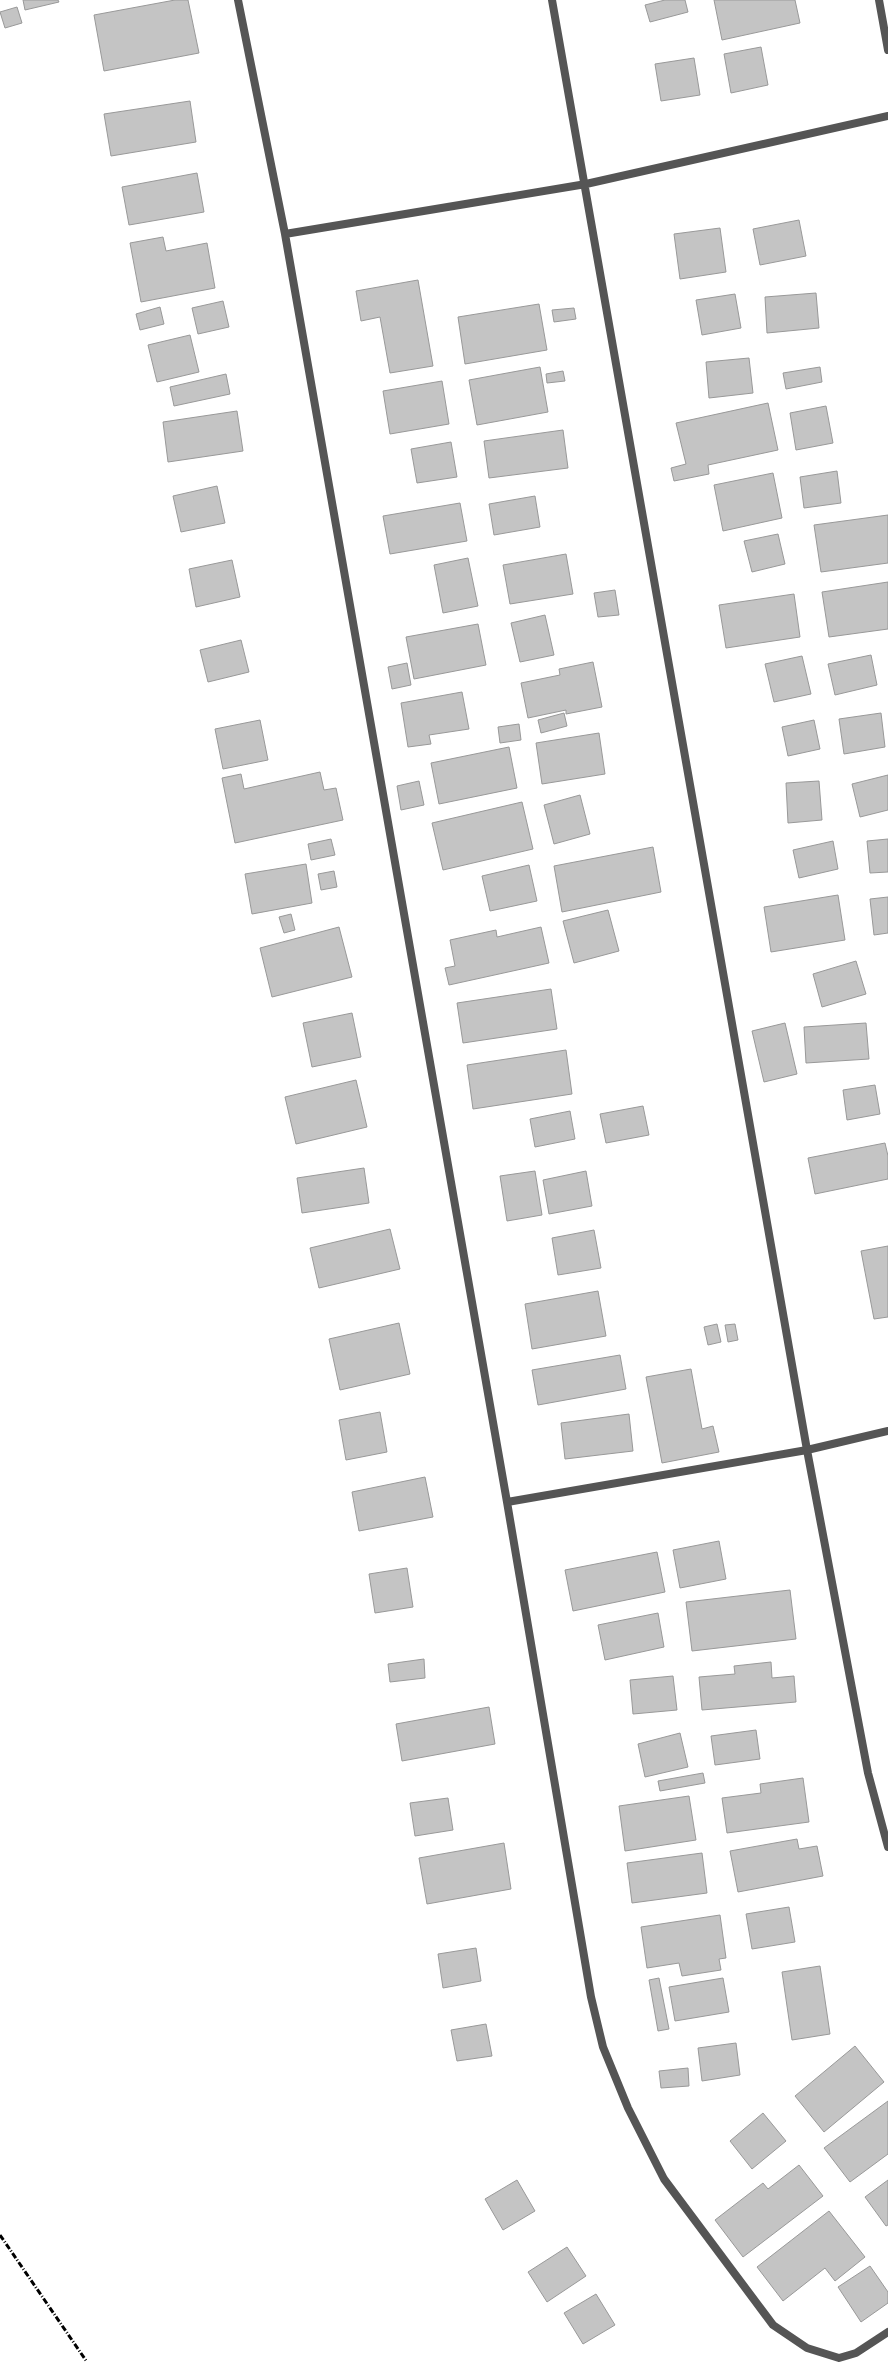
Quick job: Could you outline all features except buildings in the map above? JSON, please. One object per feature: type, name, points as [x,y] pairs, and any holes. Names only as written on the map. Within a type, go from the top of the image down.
[{"type":"street","points":[[238,0],[286,234],[507,1502],[591,1998],[603,2047],[628,2108],[664,2179],[773,2325],[785,2335],[806,2348],[839,2358],[856,2353],[888,2332]]},
{"type":"street","points":[[552,0],[586,184],[807,1450],[868,1773],[888,1847]]},
{"type":"street","points":[[879,0],[888,50]]},
{"type":"street","points":[[286,234],[586,184],[888,116]]},
{"type":"street","points":[[507,1502],[807,1450],[888,1431]]},
{"type":"railway","points":[[0,2235],[87,2362]]}]
